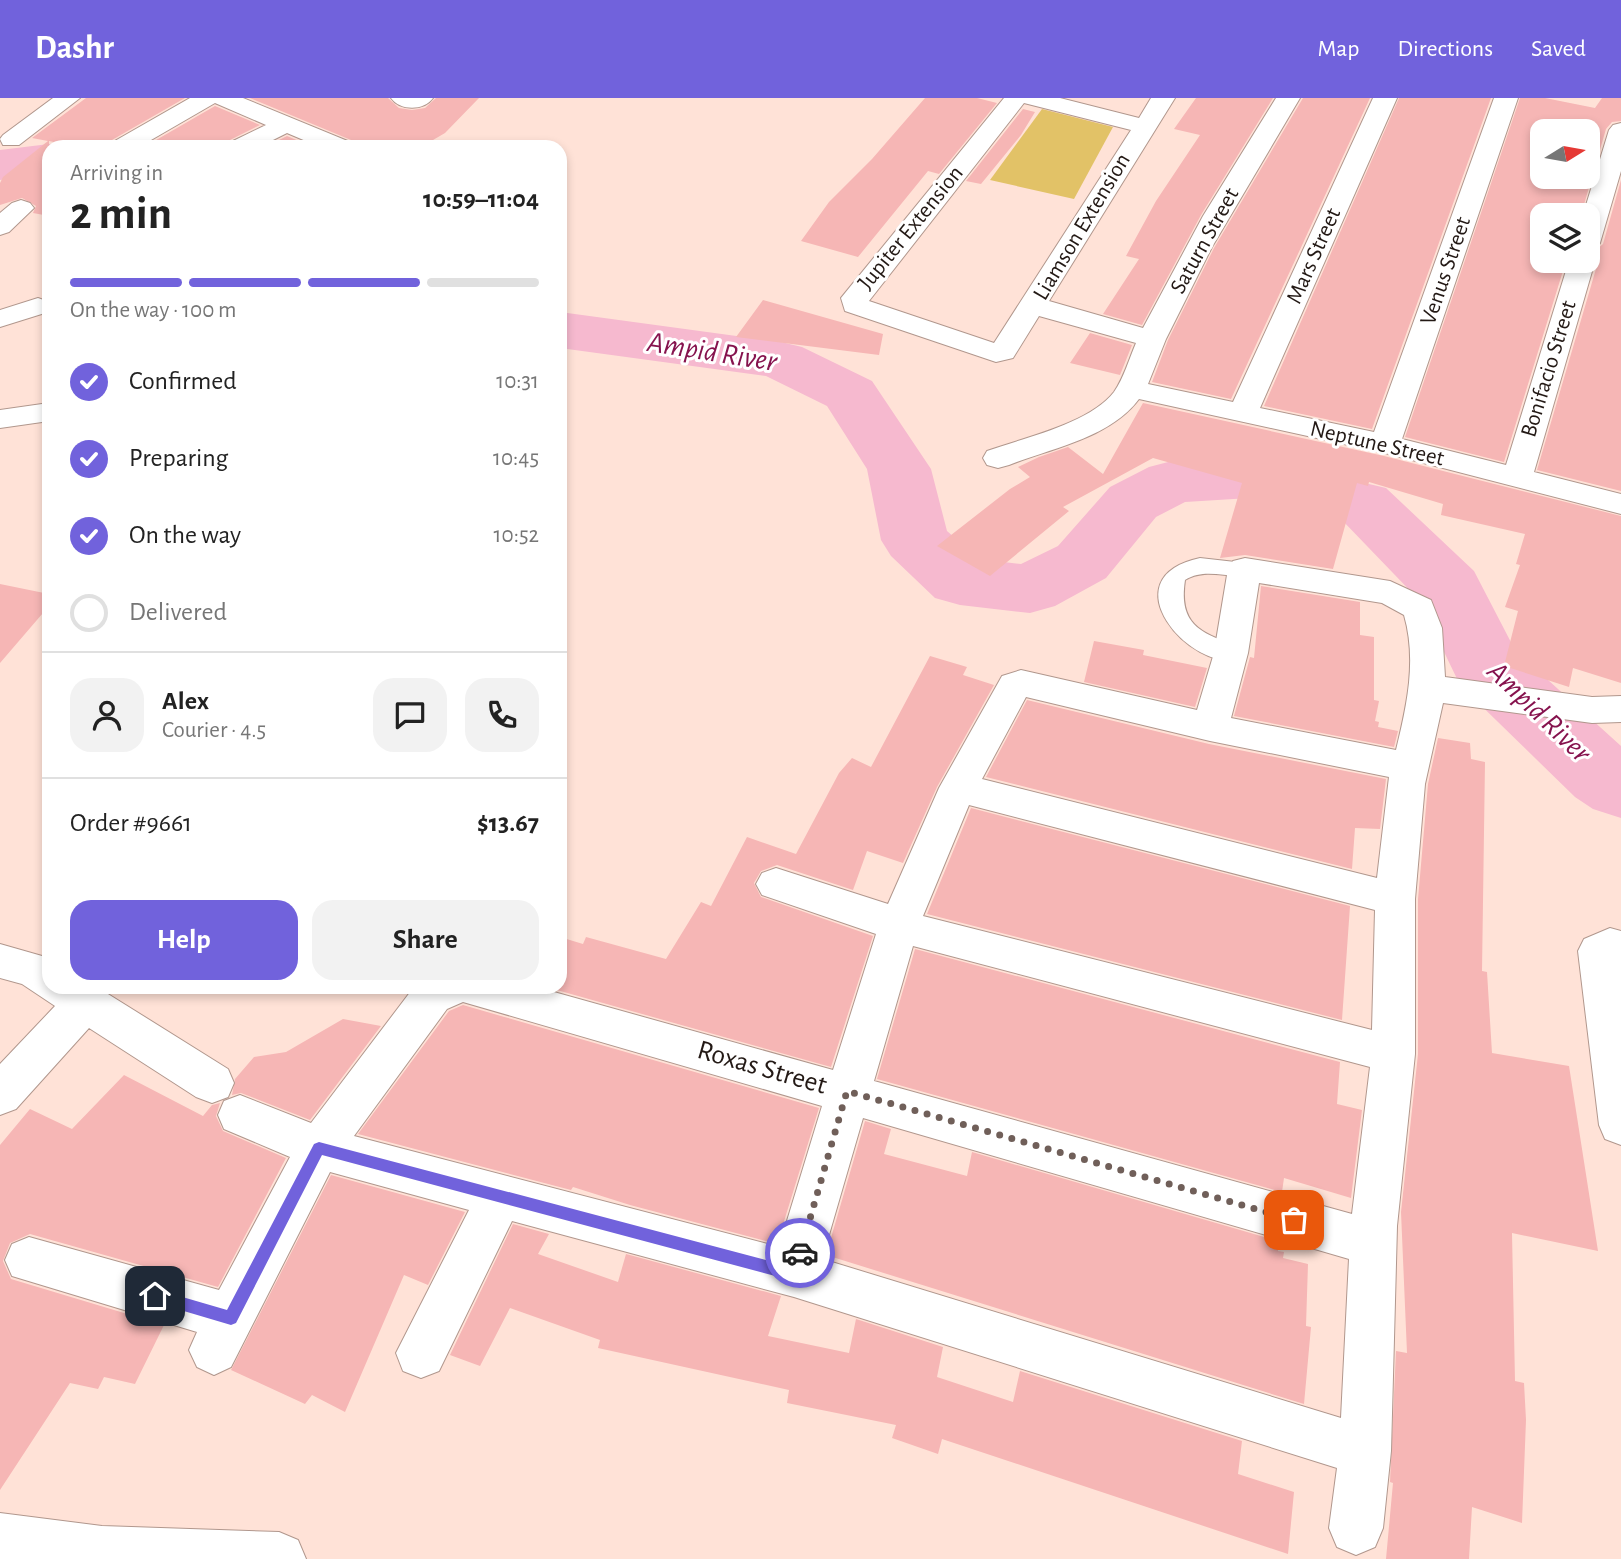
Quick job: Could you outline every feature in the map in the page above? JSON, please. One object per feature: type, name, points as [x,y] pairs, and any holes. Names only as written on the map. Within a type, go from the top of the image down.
[{"type":"street","points":[[10,141],[68,98]]},
{"type":"street","points":[[134,140],[207,98]]},
{"type":"street","points":[[223,98],[323,140]]},
{"type":"street","points":[[252,109],[275,98]]},
{"type":"street","points":[[403,98],[413,101],[421,98]]},
{"type":"street","name":"Jupiter Extension","points":[[1000,353],[858,307],[853,303],[1016,98]]},
{"type":"street","points":[[1032,98],[1144,126]]},
{"type":"street","name":"Liamson Extension","points":[[1000,353],[1034,306],[1163,98]]},
{"type":"street","name":"Saturn Street","points":[[1131,389],[1152,339],[1253,153],[1288,98]]},
{"type":"street","name":"Mars Street","points":[[1242,415],[1385,98]]},
{"type":"street","name":"Venus Street","points":[[1385,444],[1506,98]]},
{"type":"street","points":[[254,140],[284,125]]},
{"type":"street","points":[[1599,203],[1621,130]]},
{"type":"street","points":[[0,227],[21,208]]},
{"type":"street","name":"Bonifacio Street","points":[[1517,478],[1578,273]]},
{"type":"street","points":[[0,319],[38,306]]},
{"type":"street","points":[[1034,306],[1152,339]]},
{"type":"street","points":[[998,458],[1096,420],[1116,408],[1131,389]]},
{"type":"street","name":"Neptune Street","points":[[1131,389],[1385,444],[1621,504]]},
{"type":"street","points":[[0,419],[42,413]]},
{"type":"street","points":[[1210,727],[1231,653],[1245,569],[1390,593],[1407,599],[1419,608],[1425,628],[1429,692],[1406,784],[1395,899],[1393,1054],[1373,1243],[1365,1451],[1356,1528]]},
{"type":"street","points":[[794,1274],[899,924],[958,788],[1009,693],[1018,684],[1210,727],[1412,767]]},
{"type":"street","points":[[1429,692],[1447,690],[1606,709]]},
{"type":"street","points":[[958,788],[1395,899]]},
{"type":"street","points":[[776,884],[936,937],[1393,1054]]},
{"type":"street","points":[[1621,948],[1610,945],[1599,951],[1621,1125]]},
{"type":"street","points":[[0,961],[34,970],[42,975]]},
{"type":"street","points":[[29,1260],[223,1334],[319,1148],[432,996],[436,994]]},
{"type":"street","name":"Roxas Street","points":[[497,994],[847,1091],[1373,1243]]},
{"type":"street","points":[[0,1095],[72,995],[226,1099],[319,1148],[794,1274],[1365,1451]]},
{"type":"street","points":[[421,1353],[501,1195]]},
{"type":"street","points":[[0,1540],[100,1556],[279,1559]]},
{"type":"lane","points":[[1231,653],[1191,638],[1177,623],[1169,598],[1174,576],[1189,566],[1215,564],[1245,569]]},
{"type":"shaded area","points":[[1042,109],[1113,127],[1074,199],[990,180]]},
{"type":"building","points":[[86,98],[185,98],[112,140],[32,138]]},
{"type":"building","points":[[250,98],[388,98],[399,108],[412,110],[425,108],[436,98],[479,98],[445,133],[433,140],[351,140]]},
{"type":"building","points":[[925,98],[977,98],[997,103],[939,174],[928,171],[858,257],[801,241],[829,202],[872,159]]},
{"type":"building","points":[[1196,98],[1273,98],[1201,215],[1142,325],[1103,314],[1139,259],[1126,256],[1156,201],[1200,135],[1174,129]]},
{"type":"building","points":[[1303,98],[1370,98],[1231,399],[1152,382],[1168,340],[1214,248]]},
{"type":"building","points":[[1399,98],[1491,98],[1372,429],[1264,406]]},
{"type":"building","points":[[1520,98],[1545,98],[1595,108],[1602,98],[1621,98],[1621,121],[1612,122],[1606,129],[1600,150],[1600,119],[1530,119],[1530,189],[1589,189],[1584,203],[1530,203],[1530,273],[1562,273],[1504,462],[1405,437]]},
{"type":"building","points":[[215,106],[260,125],[230,140],[156,140]]},
{"type":"building","points":[[1023,109],[1035,112],[1021,135],[981,184],[966,181]]},
{"type":"building","points":[[287,136],[296,140],[279,140]]},
{"type":"building","points":[[42,146],[42,215],[33,213],[36,206],[22,198],[0,205],[0,183],[3,177]]},
{"type":"building","points":[[1621,180],[1621,491],[1537,470],[1595,273],[1600,273],[1600,246],[1603,244]]},
{"type":"building","points":[[763,300],[883,334],[879,355],[736,337]]},
{"type":"building","points":[[1090,333],[1132,345],[1120,375],[1070,363]]},
{"type":"building","points":[[1143,403],[1384,456],[1621,516],[1621,683],[1573,668],[1569,687],[1504,666],[1518,611],[1505,607],[1520,565],[1516,564],[1525,534],[1441,515],[1443,504],[1369,482],[1368,486],[1357,483],[1333,569],[1245,555],[1220,558],[1242,483],[1153,458],[1063,507],[1069,511],[990,576],[937,546],[1010,489],[1030,477],[1018,467],[1039,457],[1068,447],[1103,474]]},
{"type":"building","points":[[0,584],[42,593],[42,614],[0,663]]},
{"type":"building","points":[[1261,586],[1360,602],[1360,635],[1374,637],[1374,700],[1379,701],[1375,721],[1379,722],[1378,727],[1398,731],[1394,747],[1234,716],[1250,657],[1254,658]]},
{"type":"building","points":[[1094,641],[1144,650],[1143,655],[1207,668],[1195,707],[1084,682]]},
{"type":"building","points":[[930,656],[967,667],[963,675],[994,685],[937,787],[903,863],[867,851],[853,890],[777,865],[761,871],[754,883],[761,897],[873,936],[831,1067],[567,993],[567,939],[583,944],[586,937],[666,959],[701,902],[711,906],[747,837],[796,854],[839,773],[852,758],[871,767]]},
{"type":"building","points":[[1027,700],[1209,744],[1386,779],[1380,829],[1355,828],[1352,869],[986,777]]},
{"type":"building","points":[[1438,738],[1470,743],[1471,759],[1485,762],[1482,971],[1487,972],[1492,1053],[1569,1066],[1598,1251],[1512,1233],[1515,1381],[1524,1383],[1526,1420],[1522,1523],[1472,1507],[1469,1559],[1386,1559],[1393,1483],[1390,1482],[1396,1351],[1407,1353],[1401,1212],[1418,1054],[1418,899],[1428,784]]},
{"type":"building","points":[[971,808],[1350,906],[1342,1020],[927,914]]},
{"type":"building","points":[[915,949],[1340,1062],[1337,1104],[1362,1110],[1351,1198],[1284,1178],[1282,1192],[877,1079]]},
{"type":"building","points":[[463,1005],[819,1108],[777,1244],[573,1187],[571,1190],[358,1134],[449,1011]]},
{"type":"building","points":[[343,1019],[381,1026],[310,1120],[241,1093],[232,1095],[235,1079],[254,1057],[286,1052]]},
{"type":"building","points":[[124,1075],[203,1116],[212,1105],[220,1103],[216,1116],[223,1131],[286,1158],[218,1287],[30,1234],[10,1243],[3,1261],[11,1279],[164,1325],[135,1384],[104,1377],[98,1389],[70,1383],[0,1490],[0,1145],[30,1109],[72,1129]]},
{"type":"building","points":[[865,1121],[891,1129],[884,1154],[967,1176],[972,1152],[1278,1241],[1278,1251],[1284,1252],[1283,1258],[1308,1264],[1306,1326],[1311,1327],[1304,1404],[826,1255]]},
{"type":"building","points":[[331,1175],[465,1212],[428,1285],[404,1275],[345,1412],[312,1395],[305,1404],[231,1370]]},
{"type":"building","points":[[513,1224],[549,1234],[538,1254],[618,1282],[626,1254],[781,1296],[768,1336],[849,1353],[856,1319],[943,1347],[937,1377],[1013,1402],[1020,1371],[1242,1441],[1238,1474],[1294,1492],[1288,1554],[942,1439],[938,1454],[892,1438],[896,1425],[787,1403],[789,1390],[598,1348],[600,1340],[510,1308],[480,1366],[450,1355]]},
{"type":"waterway","name":"Ampid River","points":[[0,165],[42,160]]},
{"type":"waterway","name":"Ampid River","points":[[567,331],[781,360],[850,394],[899,469],[915,540],[960,581],[1030,589],[1082,562],[1133,502],[1172,482],[1250,477],[1363,503],[1449,588],[1486,666],[1603,776],[1621,788]]},
{"type":"way so far","points":[[800,1253],[847,1091],[1294,1220]]},
{"type":"route","points":[[155,1296],[231,1318],[319,1148],[794,1274],[800,1253]]}]
